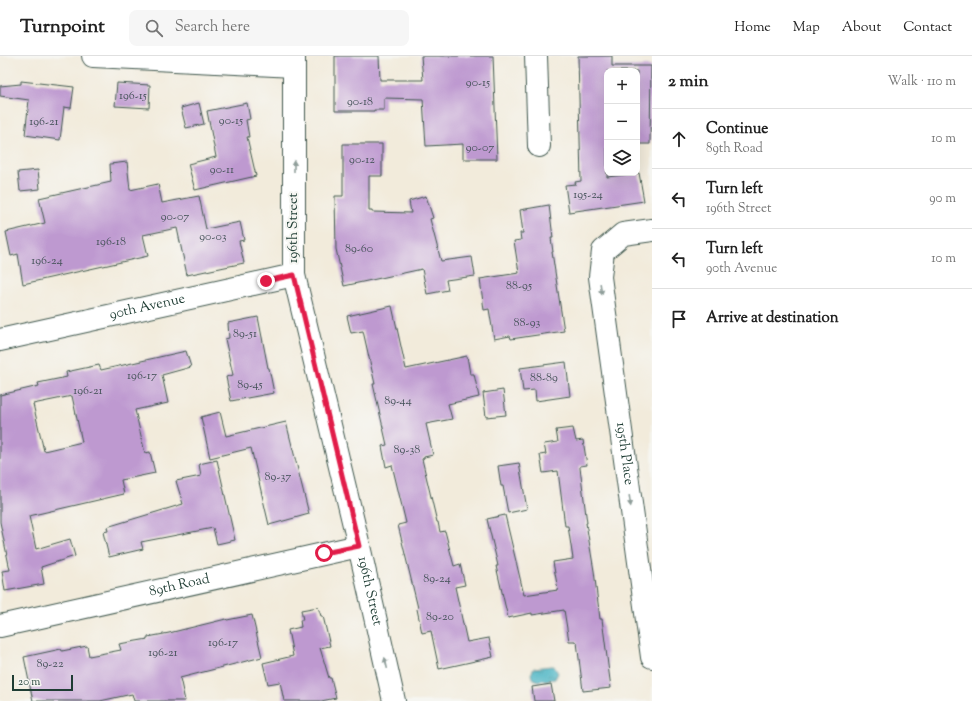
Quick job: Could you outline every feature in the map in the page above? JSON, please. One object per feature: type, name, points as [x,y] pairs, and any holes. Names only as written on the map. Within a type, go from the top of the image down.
[{"type":"street","points":[[93,56],[294,61]]},
{"type":"street","points":[[536,56],[540,146]]},
{"type":"street","name":"196th Street","points":[[294,61],[294,275],[359,546],[394,701]]},
{"type":"street","name":"195th Place","points":[[652,230],[622,234],[603,250],[600,276],[652,657]]},
{"type":"street","name":"90th Avenue","points":[[0,340],[294,275]]},
{"type":"street","name":"89th Road","points":[[0,626],[359,546]]},
{"type":"water","points":[[554,666],[558,673],[555,679],[538,681],[532,678],[531,674],[534,668]]},
{"type":"building","points":[[335,56],[379,56],[380,80],[423,80],[421,56],[493,56],[497,159],[463,159],[463,144],[426,146],[423,99],[384,98],[384,110],[335,111]]},
{"type":"building","points":[[578,56],[612,56],[612,66],[651,66],[650,144],[640,144],[640,68],[604,68],[604,176],[640,176],[644,201],[569,212],[565,185],[576,184],[575,182],[581,181]]},
{"type":"building","points":[[21,81],[74,87],[71,108],[64,107],[60,140],[25,135],[29,100],[0,96],[0,86],[21,84]]},
{"type":"building","points":[[117,83],[150,85],[149,108],[115,106]]},
{"type":"building","points":[[199,103],[204,124],[186,128],[181,108]]},
{"type":"building","points":[[247,103],[250,119],[246,120],[249,137],[247,137],[256,176],[195,190],[188,164],[216,157],[207,111]]},
{"type":"building","points":[[343,144],[382,144],[382,176],[369,176],[369,211],[411,213],[409,201],[426,196],[433,218],[430,219],[441,261],[472,257],[475,276],[446,280],[448,290],[427,294],[422,269],[344,286],[336,249],[335,196],[343,196]]},
{"type":"building","points":[[127,162],[130,190],[158,184],[162,203],[199,196],[206,229],[240,222],[244,240],[239,241],[244,263],[187,275],[177,228],[143,235],[148,256],[23,284],[18,254],[11,256],[6,232],[45,223],[39,198],[111,182],[110,164]]},
{"type":"building","points":[[38,170],[40,189],[20,191],[18,172]]},
{"type":"building","points":[[549,205],[553,238],[551,238],[552,252],[564,331],[511,339],[510,336],[494,339],[489,309],[484,310],[480,279],[519,273],[514,241],[521,240],[520,233],[523,233],[520,210]]},
{"type":"building","points":[[392,306],[406,369],[467,356],[470,374],[474,374],[479,397],[448,404],[452,419],[426,424],[433,455],[422,459],[440,532],[445,531],[454,566],[460,564],[465,585],[455,587],[467,642],[489,638],[493,657],[439,669],[431,631],[422,633],[418,608],[398,525],[406,523],[392,465],[386,467],[382,446],[387,445],[363,331],[351,333],[347,316]]},
{"type":"building","points":[[258,317],[274,393],[231,401],[226,377],[233,375],[225,339],[229,338],[228,323]]},
{"type":"building","points":[[186,351],[191,367],[162,375],[168,403],[135,410],[145,453],[150,452],[155,473],[121,480],[124,494],[29,516],[36,549],[70,539],[75,556],[41,567],[44,584],[5,591],[2,571],[10,570],[0,522],[0,395],[39,386],[38,383],[67,377],[66,372],[99,365],[101,370]],"holes":[[[72,396],[82,442],[44,451],[33,404]]]},
{"type":"building","points":[[566,362],[570,396],[536,401],[535,390],[523,391],[520,368]]},
{"type":"building","points":[[503,390],[506,415],[486,417],[483,393]]},
{"type":"building","points":[[220,412],[226,436],[286,422],[309,514],[269,525],[251,448],[210,458],[201,417]]},
{"type":"building","points":[[573,428],[576,441],[583,440],[587,465],[580,466],[580,468],[586,523],[600,619],[602,619],[611,688],[583,691],[577,642],[569,641],[564,610],[532,615],[532,613],[508,618],[487,519],[505,515],[524,595],[558,590],[553,562],[573,559],[568,526],[565,526],[558,471],[543,473],[540,455],[546,454],[544,444],[558,442],[556,430]]},
{"type":"building","points":[[217,460],[235,540],[217,544],[213,528],[141,542],[143,549],[109,557],[103,532],[108,531],[107,527],[183,504],[176,481],[201,476],[199,464]]},
{"type":"building","points":[[519,463],[527,509],[508,513],[503,486],[501,486],[498,466]]},
{"type":"building","points":[[318,607],[321,616],[323,616],[330,646],[320,648],[329,678],[331,678],[336,698],[321,701],[284,701],[280,682],[268,684],[263,663],[293,656],[288,630],[301,627],[300,620],[303,620],[301,610]]},
{"type":"building","points":[[252,615],[262,657],[180,678],[185,701],[134,701],[132,694],[100,701],[33,701],[24,657],[61,649],[62,651],[87,646],[89,656],[121,650],[119,644],[148,639],[148,637],[226,619]]},
{"type":"building","points":[[551,684],[554,701],[534,701],[532,687]]},
{"type":"route","points":[[266,281],[294,275],[359,546],[324,553]]}]
